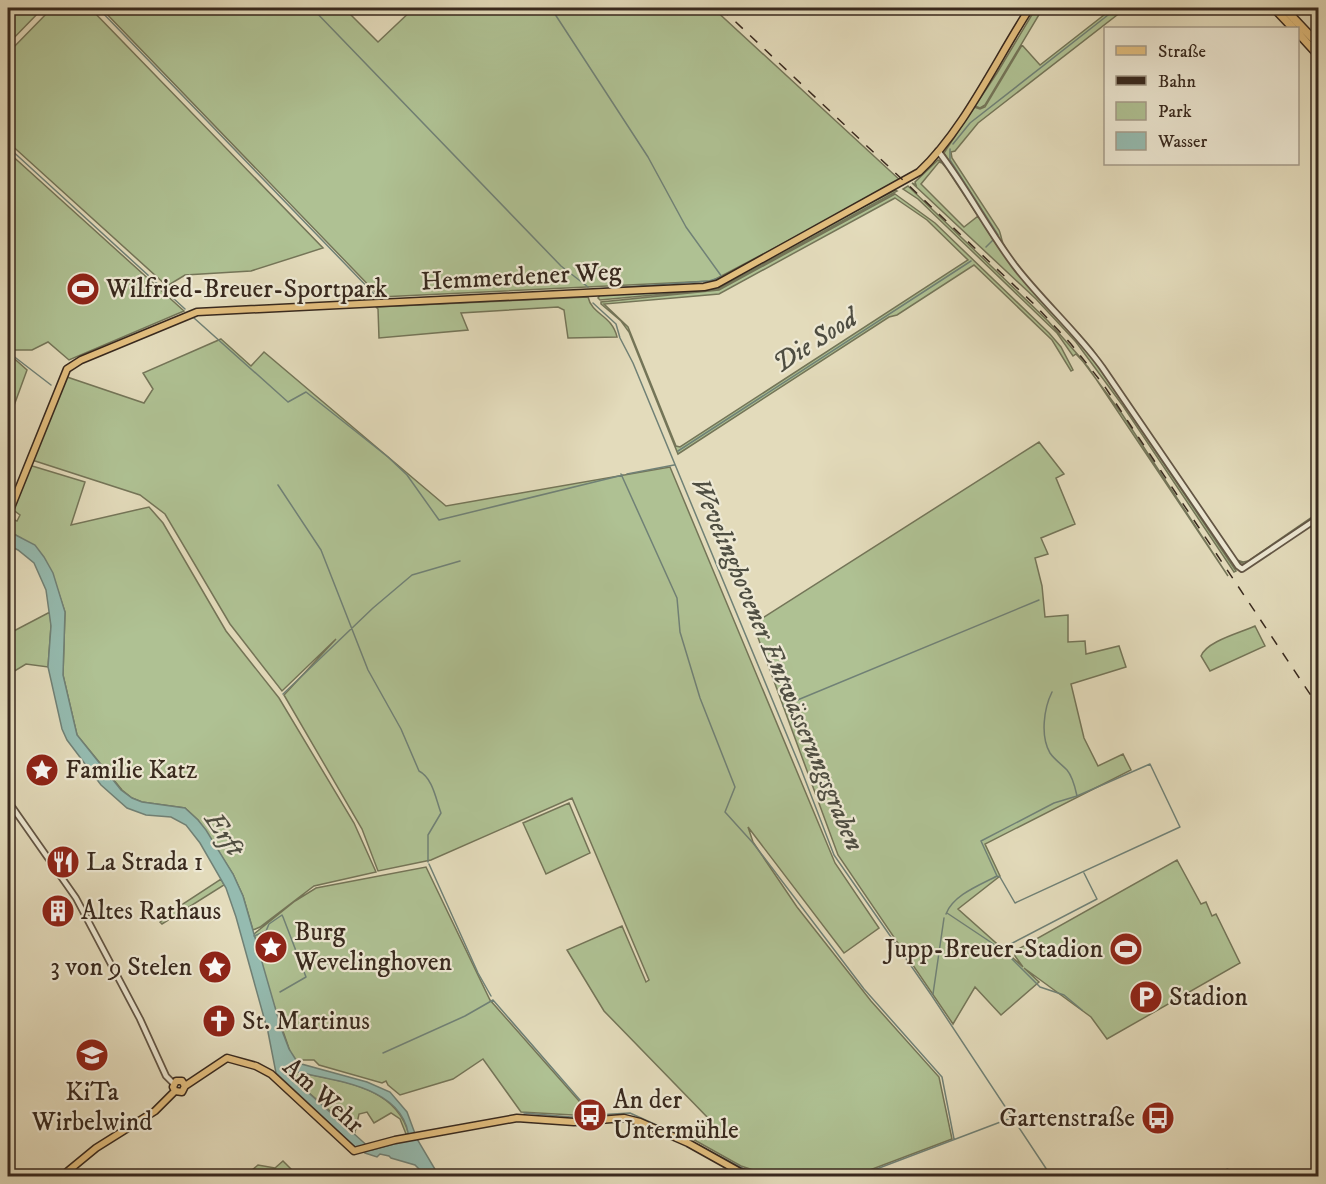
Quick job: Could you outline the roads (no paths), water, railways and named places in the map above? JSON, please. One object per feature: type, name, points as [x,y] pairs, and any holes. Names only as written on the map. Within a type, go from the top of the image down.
[{"type":"highway","points":[[1274,8],[1292,27]]},
{"type":"highway","points":[[1284,8],[1318,44]]},
{"type":"highway","points":[[1299,34],[1318,55]]},
{"type":"main road","name":"Hemmerdener Weg","points":[[8,514],[67,369],[81,360],[193,313],[709,287],[728,279],[919,172],[938,151],[984,84],[1030,8]]},
{"type":"main road","name":"Am Wehr","points":[[175,1088],[182,1092],[185,1086],[225,1058],[234,1058],[265,1071],[353,1151],[519,1117],[572,1122],[627,1119],[696,1147],[740,1172],[758,1176]]},
{"type":"main road","points":[[62,1176],[96,1148],[154,1112],[175,1088]]},
{"type":"street","points":[[938,151],[1020,272],[1102,367],[1232,559],[1242,569],[1318,518]]},
{"type":"street","points":[[8,801],[73,894],[127,992],[165,1074],[175,1088]]},
{"type":"water","points":[[8,531],[35,545],[53,573],[65,612],[63,675],[77,735],[121,790],[132,798],[142,802],[185,808],[206,830],[233,874],[243,896],[281,1028],[289,1049],[298,1063],[367,1082],[390,1092],[407,1112],[417,1139],[439,1176],[426,1176],[415,1165],[389,1156],[380,1154],[377,1157],[365,1153],[353,1145],[276,1073],[268,1032],[226,888],[200,843],[186,825],[171,817],[146,815],[127,808],[101,785],[67,740],[62,729],[48,667],[51,626],[46,590],[34,563],[8,545]],"holes":[[[293,1071],[347,1083],[382,1097],[395,1108],[405,1122],[409,1140],[372,1150],[290,1076]]]},
{"type":"waterway","points":[[98,8],[378,298]]},
{"type":"waterway","name":"Wevelinghovener Entwässerungsgraben","points":[[312,8],[561,266],[588,287]]},
{"type":"waterway","points":[[551,8],[648,157],[686,227],[722,277],[709,281],[596,289]]},
{"type":"waterway","name":"Die Sood","points":[[953,144],[970,123],[1117,8]]},
{"type":"waterway","points":[[8,147],[185,309]]},
{"type":"waterway","name":"Die Sood","points":[[950,149],[950,160],[998,235]]},
{"type":"waterway","name":"Die Sood","points":[[986,247],[993,240]]},
{"type":"waterway","name":"Die Sood","points":[[678,451],[971,261]]},
{"type":"waterway","name":"Wevelinghovener Entwässerungsgraben","points":[[593,303],[616,324],[801,769],[834,855],[932,996],[1051,1176]]},
{"type":"waterway","points":[[194,318],[288,402],[306,392],[388,457],[407,475],[439,520],[623,475]]},
{"type":"waterway","points":[[12,355],[51,385]]},
{"type":"waterway","points":[[627,474],[674,465]]},
{"type":"waterway","points":[[621,474],[677,598],[680,632],[700,698],[735,787],[725,812],[753,843],[864,989],[942,1077],[954,1139]]},
{"type":"waterway","points":[[278,485],[321,550],[368,670],[401,729],[419,771],[428,779],[433,790],[441,813],[428,835],[428,862]]},
{"type":"waterway","points":[[283,694],[373,608],[412,575],[460,561]]},
{"type":"waterway","points":[[783,706],[1039,600]]},
{"type":"waterway","points":[[946,914],[961,896],[997,876],[981,841],[1054,803],[1077,796],[1071,776],[1050,753],[1045,739],[1045,714],[1052,692]]},
{"type":"waterway","points":[[997,876],[1000,877],[1015,903],[1180,827],[1150,764],[1077,796]]},
{"type":"waterway","points":[[429,864],[478,973],[491,996]]},
{"type":"waterway","points":[[947,913],[1001,949],[1097,899],[1084,873]]},
{"type":"waterway","points":[[254,936],[266,931],[269,924],[282,915],[306,977],[280,992]]},
{"type":"waterway","points":[[933,994],[944,918]]},
{"type":"waterway","points":[[1005,952],[1040,987],[1064,995],[1082,1010]]},
{"type":"waterway","points":[[383,1053],[465,1016],[493,1000],[593,1115]]},
{"type":"waterway","points":[[524,1113],[571,1117],[590,1115]]},
{"type":"waterway","points":[[596,1115],[630,1113],[683,1137]]},
{"type":"waterway","points":[[858,1176],[1011,1118]]},
{"type":"waterway","points":[[689,1140],[744,1169],[788,1176]]},
{"type":"waterway","points":[[1227,1169],[1243,1176]]},
{"type":"railway","points":[[721,8],[1035,305],[1071,344],[1103,384],[1318,706]]},
{"type":"place","name":"Wilfried-Breuer-Sportpark","points":[[83,289]]},
{"type":"place","name":"Familie Katz","points":[[42,770]]},
{"type":"place","name":"La Strada 1","points":[[63,862]]},
{"type":"place","name":"Altes Rathaus","points":[[58,911]]},
{"type":"place","name":"Burg Wevelinghoven","points":[[271,947]]},
{"type":"place","name":"Jupp-Breuer-Stadion","points":[[1126,949]]},
{"type":"place","name":"3 von 9 Stelen","points":[[215,967]]},
{"type":"place","name":"Stadion","points":[[1146,997]]},
{"type":"place","name":"St. Martinus","points":[[219,1021]]},
{"type":"place","name":"KiTa Wirbelwind","points":[[92,1055]]},
{"type":"place","name":"An der Untermühle","points":[[590,1115]]},
{"type":"place","name":"Gartenstraße","points":[[1158,1118]]},
{"type":"water label","name":"Erft","points":[[224,834]]}]
